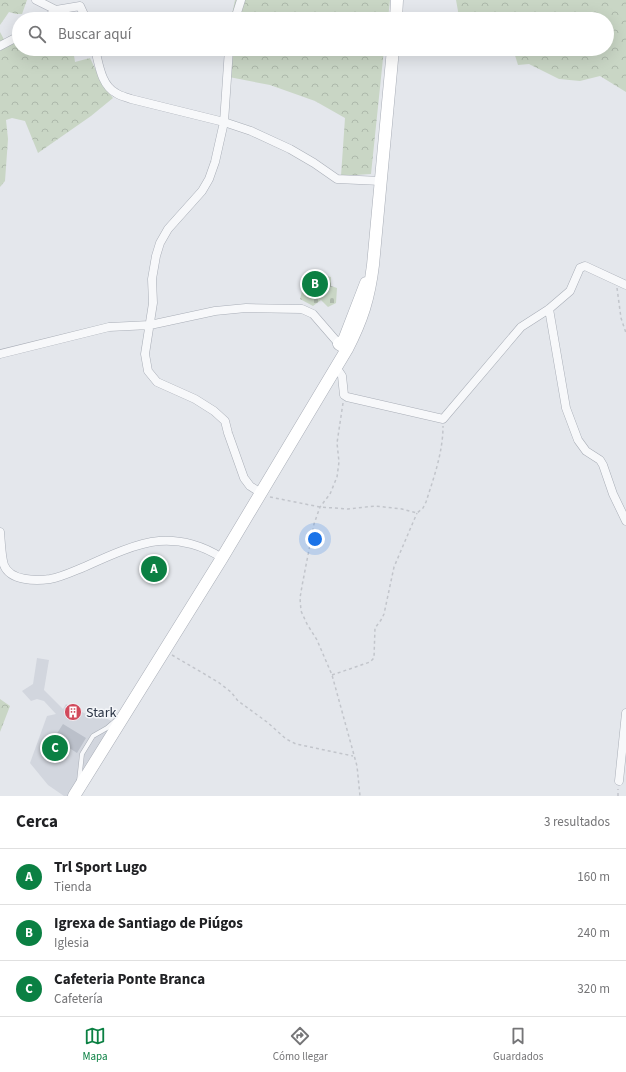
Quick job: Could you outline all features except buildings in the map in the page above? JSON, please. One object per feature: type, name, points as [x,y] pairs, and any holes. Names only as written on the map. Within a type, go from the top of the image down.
[{"type":"main road","points":[[396,12],[397,0]]},
{"type":"main road","points":[[76,793],[86,764],[128,711],[222,558],[336,367],[343,346],[363,315],[367,303],[373,265],[392,56]]},
{"type":"street","points":[[36,0],[56,10],[80,6],[83,12]]},
{"type":"street","points":[[237,12],[241,0]]},
{"type":"street","points":[[0,46],[12,40]]},
{"type":"street","points":[[97,56],[107,86],[116,93],[131,99],[224,122],[251,131],[290,149],[337,179],[381,181]]},
{"type":"street","points":[[229,56],[224,122],[215,162],[209,179],[202,191],[168,229],[160,243],[156,256],[152,279],[153,303],[145,354],[148,370],[157,382],[195,399],[214,411],[225,421],[228,434],[244,478],[250,486],[261,493]]},
{"type":"street","points":[[336,367],[342,376],[344,395],[358,400],[443,419],[521,327],[549,309],[570,291],[580,268],[585,266],[626,285]]},
{"type":"street","points":[[0,354],[109,328],[150,325],[216,311],[246,308],[302,309],[313,314],[343,346]]},
{"type":"street","points":[[549,309],[566,408],[578,440],[586,451],[600,460],[603,465],[613,494],[626,521]]},
{"type":"street","points":[[0,532],[4,565],[9,572],[19,577],[34,579],[51,579],[133,548],[158,541],[176,541],[196,546],[212,552],[222,558]]},
{"type":"street","points":[[619,781],[626,713]]},
{"type":"path","points":[[618,282],[619,307],[626,333]]},
{"type":"path","points":[[344,395],[337,443],[339,462],[337,477],[330,494],[320,507],[314,524],[300,598],[301,611],[317,640],[332,675],[354,756],[360,796]]},
{"type":"path","points":[[332,675],[363,665],[370,662],[374,658],[375,628],[384,614],[394,568],[417,513],[423,508],[439,459],[443,438],[443,419]]},
{"type":"path","points":[[261,493],[268,496],[320,507],[348,509],[374,506],[402,509],[417,513]]},
{"type":"path","points":[[165,651],[218,682],[231,692],[238,701],[268,722],[286,739],[296,744],[354,756]]},
{"type":"shaded area","points":[[37,658],[49,660],[44,690],[63,709],[66,704],[94,718],[96,714],[114,722],[68,796],[64,796],[48,785],[30,763],[47,716],[56,714],[44,701],[37,699],[31,701],[22,691],[33,684]]},
{"type":"green space","points":[[0,0],[27,0],[23,12],[9,12],[0,25]]},
{"type":"green space","points":[[235,0],[390,0],[389,12],[232,12]]},
{"type":"green space","points":[[456,0],[626,0],[626,92],[600,76],[580,81],[559,79],[529,64],[518,65],[515,56],[614,56],[614,12],[458,11]]},
{"type":"green space","points":[[0,32],[7,45],[12,42],[12,56],[74,56],[75,62],[90,58],[103,85],[113,98],[91,116],[38,153],[25,121],[12,118],[6,120],[8,139],[5,181],[0,187]]},
{"type":"green space","points":[[230,56],[383,56],[371,174],[341,176],[345,118],[315,101],[270,85],[229,77]]},
{"type":"green space","points":[[320,274],[331,277],[331,286],[337,288],[336,303],[328,307],[321,300],[313,306],[300,299],[306,275]]},
{"type":"green space","points":[[0,699],[10,706],[0,732]]},
{"type":"place","name":"Igrexa de Santiago de Piúgos","points":[[315,284]]},
{"type":"place","name":"Trl Sport Lugo","points":[[154,569]]},
{"type":"place","name":"Stark","points":[[73,712]]},
{"type":"place","name":"Cafeteria Ponte Branca","points":[[55,748]]}]
